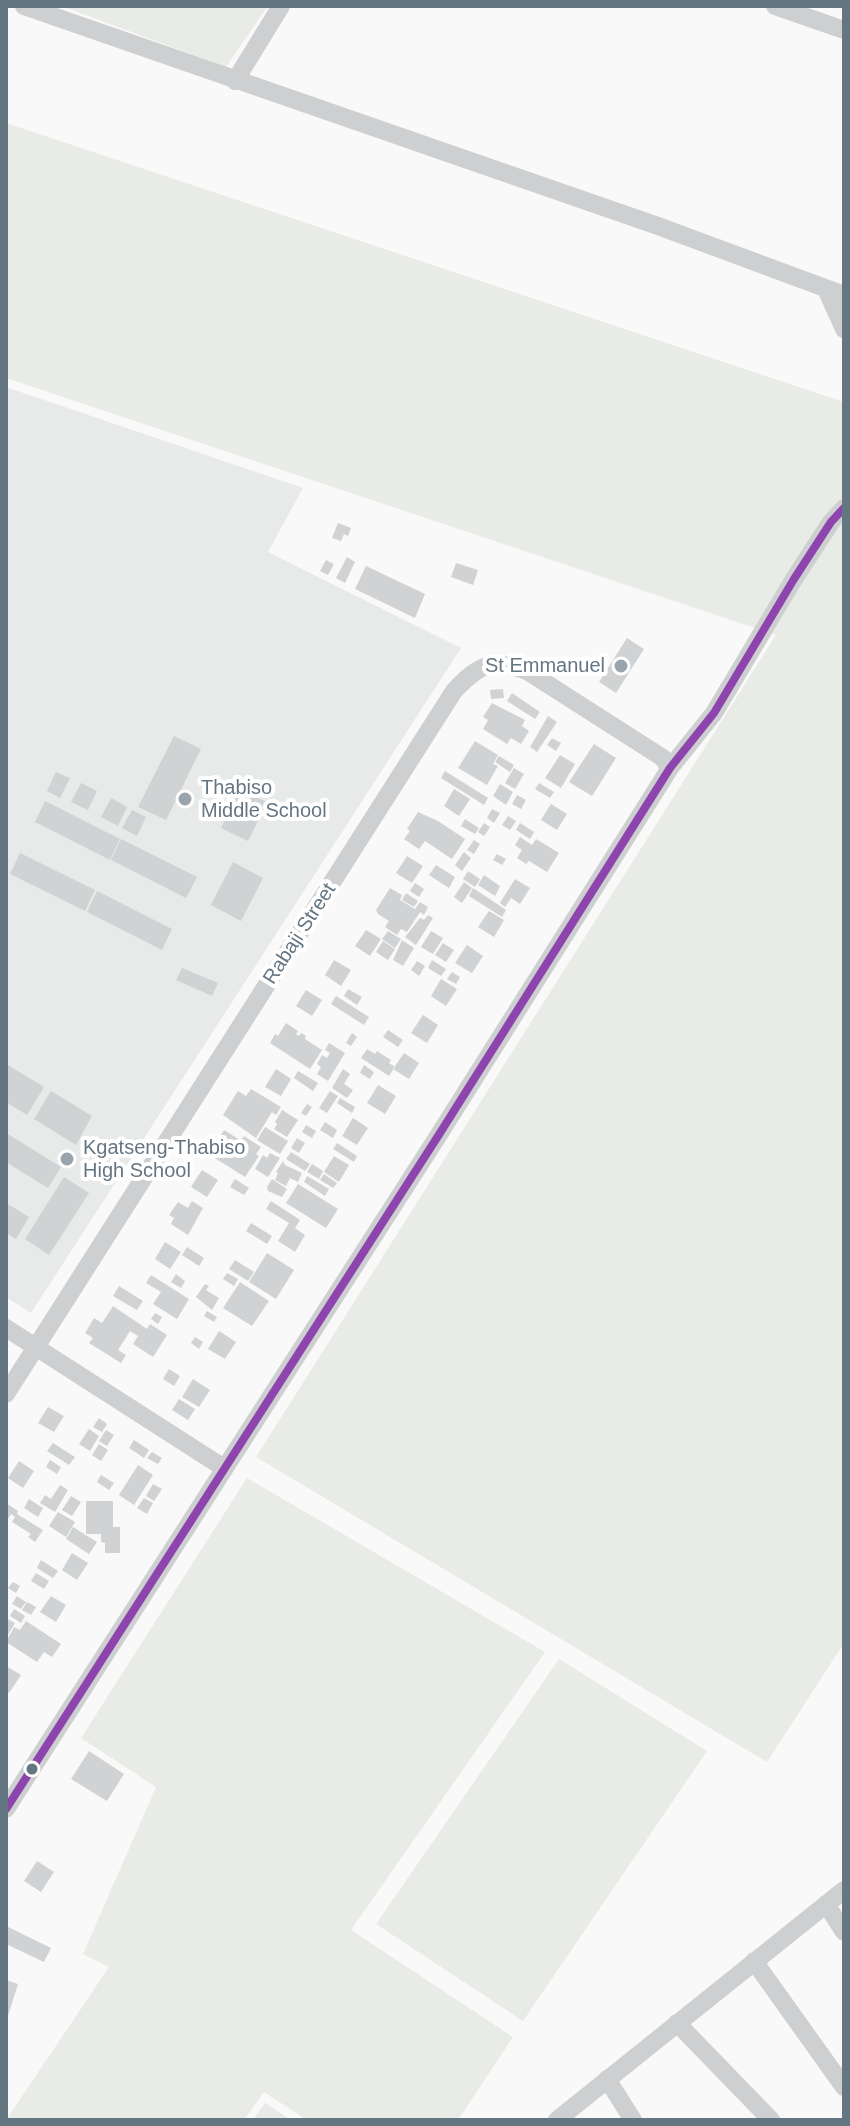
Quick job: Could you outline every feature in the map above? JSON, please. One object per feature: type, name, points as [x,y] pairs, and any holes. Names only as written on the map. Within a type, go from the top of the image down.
[{"type":"street","points":[[24,6],[658,226],[844,295]]},
{"type":"street","points":[[235,81],[281,6]]},
{"type":"street","points":[[775,6],[844,30]]},
{"type":"street","points":[[826,289],[844,329]]},
{"type":"street","points":[[6,1809],[670,768],[714,713],[794,579],[831,522],[844,508]]},
{"type":"street","name":"Rabaji Street","points":[[6,1394],[454,691],[467,677],[492,663],[504,663],[527,671],[663,758],[670,768]]},
{"type":"street","points":[[6,1328],[224,1468]]},
{"type":"street","points":[[557,2120],[844,1890]]},
{"type":"street","points":[[826,1904],[844,1932]]},
{"type":"street","points":[[754,1961],[844,2087]]},
{"type":"street","points":[[677,2023],[771,2120]]},
{"type":"street","points":[[607,2079],[633,2120]]},
{"type":"shaded area","points":[[61,6],[268,6],[226,67]]},
{"type":"shaded area","points":[[6,123],[844,402],[844,1643],[767,1762],[256,1457],[776,635],[6,378]]},
{"type":"shaded area","name":"Thabiso Middle School","points":[[6,387],[303,488],[268,552],[461,648],[31,1313],[6,1297]]},
{"type":"shaded area","points":[[247,1478],[545,1652],[351,1930],[513,2037],[458,2120],[307,2120],[264,2092],[244,2120],[6,2120],[109,1967],[83,1954],[156,1787],[81,1738]]},
{"type":"shaded area","points":[[559,1659],[707,1751],[523,2021],[376,1924]]},
{"type":"shaded area","points":[[265,2103],[291,2120],[253,2120]]},
{"type":"building","points":[[338,523],[351,528],[348,536],[344,534],[341,541],[332,538]]},
{"type":"building","points":[[347,557],[355,562],[345,583],[336,578]]},
{"type":"building","points":[[326,560],[334,564],[328,575],[320,571]]},
{"type":"building","points":[[456,563],[478,570],[473,585],[451,577]]},
{"type":"building","points":[[366,566],[425,594],[415,618],[355,589]]},
{"type":"building","name":"St Emmanuel","points":[[627,638],[644,649],[616,693],[599,682]]},
{"type":"building","points":[[503,689],[504,698],[491,699],[490,690]]},
{"type":"building","points":[[512,693],[540,712],[535,719],[507,701]]},
{"type":"building","points":[[492,703],[525,720],[522,726],[529,731],[521,744],[511,738],[507,744],[483,729],[488,720],[483,717]]},
{"type":"building","points":[[548,716],[557,722],[537,752],[530,747]]},
{"type":"building","points":[[174,736],[201,749],[166,820],[138,807]]},
{"type":"building","points":[[552,738],[561,743],[556,751],[547,745]]},
{"type":"building","points":[[475,741],[498,755],[493,764],[498,766],[487,785],[458,768]]},
{"type":"building","points":[[594,744],[616,758],[592,796],[569,782]]},
{"type":"building","points":[[560,755],[575,764],[561,788],[545,778]]},
{"type":"building","points":[[499,756],[514,765],[510,772],[495,762]]},
{"type":"building","points":[[514,768],[524,774],[515,789],[505,783]]},
{"type":"building","points":[[445,771],[488,798],[484,805],[441,778]]},
{"type":"building","points":[[56,772],[70,778],[60,798],[47,791]]},
{"type":"building","points":[[81,783],[97,791],[88,810],[71,802]]},
{"type":"building","points":[[539,783],[554,792],[550,798],[535,789]]},
{"type":"building","points":[[500,784],[513,792],[506,805],[493,796]]},
{"type":"building","points":[[240,789],[267,802],[248,841],[221,828]]},
{"type":"building","points":[[454,789],[470,799],[459,816],[444,806]]},
{"type":"building","points":[[517,795],[526,800],[521,809],[512,804]]},
{"type":"building","points":[[111,798],[127,807],[118,826],[101,817]]},
{"type":"building","points":[[45,801],[120,839],[110,860],[35,822]]},
{"type":"building","points":[[551,804],[567,814],[557,830],[541,820]]},
{"type":"building","points":[[492,809],[500,813],[494,823],[487,818]]},
{"type":"building","points":[[132,810],[146,817],[137,836],[122,828]]},
{"type":"building","points":[[418,812],[465,839],[452,859],[425,841],[419,849],[404,839]]},
{"type":"building","points":[[508,816],[516,821],[510,830],[502,825]]},
{"type":"building","points":[[465,819],[479,828],[475,834],[461,826]]},
{"type":"building","points":[[484,823],[490,827],[484,836],[478,832]]},
{"type":"building","points":[[520,823],[534,832],[530,839],[516,830]]},
{"type":"building","points":[[520,837],[532,845],[536,839],[559,853],[547,872],[517,858],[522,850],[515,845]]},
{"type":"building","points":[[121,839],[197,877],[186,898],[111,860]]},
{"type":"building","points":[[474,840],[480,844],[474,854],[467,850]]},
{"type":"building","points":[[464,852],[471,858],[462,871],[455,865]]},
{"type":"building","points":[[20,853],[95,890],[85,911],[10,874]]},
{"type":"building","points":[[497,854],[506,859],[502,865],[493,860]]},
{"type":"building","points":[[407,856],[423,866],[412,883],[396,873]]},
{"type":"building","points":[[233,862],[263,878],[241,921],[211,905]]},
{"type":"building","points":[[436,865],[455,877],[449,888],[429,875]]},
{"type":"building","points":[[468,871],[480,879],[475,887],[463,879]]},
{"type":"building","points":[[484,875],[500,886],[495,896],[478,885]]},
{"type":"building","points":[[515,879],[530,888],[520,904],[511,898],[505,907],[500,903]]},
{"type":"building","points":[[464,882],[472,888],[462,903],[454,897]]},
{"type":"building","points":[[415,883],[424,889],[419,897],[410,891]]},
{"type":"building","points":[[390,888],[402,895],[400,900],[415,909],[420,902],[428,907],[424,915],[420,912],[407,932],[401,929],[397,935],[385,927],[389,921],[376,910]]},
{"type":"building","points":[[473,888],[506,910],[502,917],[469,896]]},
{"type":"building","points":[[97,891],[172,929],[162,950],[87,912]]},
{"type":"building","points":[[406,893],[418,901],[414,907],[402,900]]},
{"type":"building","points":[[489,911],[504,920],[494,937],[478,927]]},
{"type":"building","points":[[428,915],[433,918],[416,945],[405,937],[420,918],[424,920]]},
{"type":"building","points":[[366,930],[381,939],[370,956],[355,946]]},
{"type":"building","points":[[388,931],[401,939],[395,948],[382,939]]},
{"type":"building","points":[[431,931],[443,938],[433,954],[421,947]]},
{"type":"building","points":[[402,940],[414,948],[403,966],[393,960]]},
{"type":"building","points":[[383,941],[395,949],[388,960],[376,952]]},
{"type":"building","points":[[443,943],[454,950],[446,962],[435,955]]},
{"type":"building","points":[[467,945],[483,956],[472,973],[455,963]]},
{"type":"building","points":[[334,960],[351,970],[341,986],[325,975]]},
{"type":"building","points":[[432,960],[446,969],[441,976],[428,968]]},
{"type":"building","points":[[417,961],[425,966],[419,976],[411,970]]},
{"type":"building","points":[[182,968],[218,983],[212,996],[176,980]]},
{"type":"building","points":[[452,972],[460,977],[456,984],[447,979]]},
{"type":"building","points":[[441,979],[457,989],[446,1006],[431,996]]},
{"type":"building","points":[[348,989],[362,997],[357,1005],[344,996]]},
{"type":"building","points":[[306,990],[322,1000],[312,1016],[296,1006]]},
{"type":"building","points":[[336,996],[369,1017],[364,1025],[331,1004]]},
{"type":"building","points":[[423,1015],[438,1025],[427,1043],[411,1033]]},
{"type":"building","points":[[286,1023],[298,1031],[296,1034],[306,1036],[305,1039],[322,1050],[310,1069],[270,1043]]},
{"type":"building","points":[[388,1030],[403,1040],[398,1047],[383,1037]]},
{"type":"building","points":[[352,1033],[357,1037],[351,1046],[346,1043]]},
{"type":"building","points":[[329,1043],[345,1053],[328,1081],[317,1074],[321,1067],[317,1064],[322,1055],[327,1058],[330,1053],[325,1050]]},
{"type":"building","points":[[367,1049],[391,1060],[389,1063],[395,1067],[389,1076],[361,1058]]},
{"type":"building","points":[[404,1053],[419,1063],[409,1079],[393,1069]]},
{"type":"building","points":[[6,1064],[44,1087],[27,1115],[6,1102]]},
{"type":"building","points":[[364,1065],[374,1072],[370,1079],[360,1073]]},
{"type":"building","points":[[276,1069],[291,1079],[281,1096],[265,1087]]},
{"type":"building","points":[[343,1069],[350,1074],[344,1084],[353,1090],[347,1098],[332,1088]]},
{"type":"building","points":[[298,1071],[318,1083],[313,1091],[294,1078]]},
{"type":"building","points":[[378,1085],[396,1096],[385,1114],[367,1103]]},
{"type":"building","points":[[251,1089],[281,1107],[276,1115],[272,1112],[256,1138],[223,1115],[238,1091],[246,1096]]},
{"type":"building","points":[[51,1091],[92,1116],[76,1145],[34,1119]]},
{"type":"building","points":[[330,1091],[338,1096],[327,1113],[319,1108]]},
{"type":"building","points":[[340,1098],[355,1107],[352,1113],[337,1103]]},
{"type":"building","points":[[307,1104],[312,1107],[306,1116],[301,1113]]},
{"type":"building","points":[[282,1110],[298,1120],[287,1137],[274,1129]]},
{"type":"building","points":[[353,1118],[368,1128],[357,1145],[342,1136]]},
{"type":"building","points":[[325,1122],[337,1130],[333,1138],[320,1130]]},
{"type":"building","points":[[306,1125],[316,1131],[312,1138],[302,1132]]},
{"type":"building","points":[[265,1127],[288,1141],[280,1154],[257,1140]]},
{"type":"building","points":[[224,1130],[240,1140],[239,1144],[244,1136],[261,1147],[256,1154],[259,1156],[245,1177],[202,1150],[211,1135],[218,1140]]},
{"type":"building","points":[[6,1133],[61,1167],[48,1188],[6,1162]]},
{"type":"building","points":[[297,1138],[305,1143],[299,1153],[291,1148]]},
{"type":"building","points":[[337,1143],[357,1156],[354,1162],[333,1149]]},
{"type":"building","points":[[291,1152],[310,1164],[305,1171],[286,1159]]},
{"type":"building","points":[[270,1153],[280,1158],[268,1177],[255,1169],[263,1155],[267,1158]]},
{"type":"building","points":[[334,1156],[349,1165],[339,1182],[324,1172]]},
{"type":"building","points":[[283,1161],[302,1173],[298,1182],[290,1178],[286,1186],[275,1180]]},
{"type":"building","points":[[312,1164],[323,1171],[319,1179],[307,1172]]},
{"type":"building","points":[[202,1170],[218,1180],[207,1197],[191,1187]]},
{"type":"building","points":[[324,1174],[337,1183],[333,1188],[320,1180]]},
{"type":"building","points":[[307,1176],[329,1189],[325,1196],[304,1182]]},
{"type":"building","points":[[64,1177],[89,1193],[49,1255],[25,1239]]},
{"type":"building","points":[[235,1179],[249,1188],[244,1195],[230,1187]]},
{"type":"building","points":[[272,1179],[287,1189],[282,1197],[268,1191]]},
{"type":"building","points":[[298,1184],[338,1209],[326,1228],[286,1203]]},
{"type":"building","points":[[192,1201],[203,1208],[188,1235],[171,1224],[174,1218],[169,1215],[178,1202],[188,1208]]},
{"type":"building","points":[[271,1201],[300,1220],[295,1228],[305,1235],[295,1252],[278,1241],[289,1223],[266,1209]]},
{"type":"building","points":[[6,1203],[29,1217],[16,1239],[6,1233]]},
{"type":"building","points":[[251,1223],[272,1236],[267,1244],[246,1231]]},
{"type":"building","points":[[165,1242],[181,1252],[170,1269],[155,1259]]},
{"type":"building","points":[[187,1247],[204,1258],[199,1266],[182,1255]]},
{"type":"building","points":[[267,1253],[294,1270],[276,1299],[249,1282]]},
{"type":"building","points":[[235,1260],[254,1272],[248,1281],[229,1269]]},
{"type":"building","points":[[227,1273],[238,1279],[234,1286],[223,1279]]},
{"type":"building","points":[[176,1274],[185,1281],[181,1288],[171,1282]]},
{"type":"building","points":[[151,1275],[189,1299],[177,1319],[153,1304],[161,1292],[146,1283]]},
{"type":"building","points":[[240,1282],[269,1301],[252,1326],[223,1308]]},
{"type":"building","points":[[205,1284],[209,1286],[206,1290],[219,1298],[212,1310],[196,1297]]},
{"type":"building","points":[[119,1286],[143,1301],[137,1310],[113,1296]]},
{"type":"building","points":[[113,1306],[147,1329],[150,1324],[167,1335],[153,1357],[133,1344],[138,1336],[130,1331],[118,1350],[126,1355],[121,1363],[89,1343],[93,1338],[85,1333],[94,1318],[102,1323]]},
{"type":"building","points":[[207,1311],[217,1317],[214,1322],[204,1316]]},
{"type":"building","points":[[155,1313],[162,1317],[158,1324],[151,1319]]},
{"type":"building","points":[[219,1331],[236,1342],[225,1359],[208,1349]]},
{"type":"building","points":[[195,1337],[203,1342],[199,1349],[191,1343]]},
{"type":"building","points":[[169,1369],[180,1376],[174,1386],[163,1379]]},
{"type":"building","points":[[193,1379],[210,1390],[199,1407],[182,1397]]},
{"type":"building","points":[[179,1399],[195,1409],[188,1420],[172,1410]]},
{"type":"building","points":[[48,1407],[64,1416],[54,1432],[38,1423]]},
{"type":"building","points":[[99,1418],[107,1424],[102,1432],[93,1427]]},
{"type":"building","points":[[89,1429],[99,1436],[90,1451],[79,1444]]},
{"type":"building","points":[[106,1430],[114,1435],[107,1446],[99,1441]]},
{"type":"building","points":[[134,1440],[149,1450],[144,1458],[129,1448]]},
{"type":"building","points":[[53,1443],[75,1457],[69,1465],[47,1451]]},
{"type":"building","points":[[99,1444],[108,1450],[101,1461],[92,1455]]},
{"type":"building","points":[[152,1452],[162,1458],[158,1464],[147,1458]]},
{"type":"building","points":[[50,1460],[61,1467],[57,1474],[46,1467]]},
{"type":"building","points":[[19,1461],[34,1471],[23,1488],[8,1478]]},
{"type":"building","points":[[138,1465],[153,1475],[134,1505],[119,1495]]},
{"type":"building","points":[[101,1475],[114,1483],[109,1490],[97,1482]]},
{"type":"building","points":[[153,1484],[162,1489],[154,1501],[146,1496]]},
{"type":"building","points":[[60,1485],[68,1490],[55,1512],[40,1503],[45,1495],[51,1499]]},
{"type":"building","points":[[71,1496],[81,1502],[72,1516],[62,1510]]},
{"type":"building","points":[[144,1498],[153,1503],[147,1514],[137,1508]]},
{"type":"building","points":[[29,1499],[43,1508],[38,1517],[24,1508]]},
{"type":"building","points":[[86,1501],[113,1501],[113,1527],[120,1527],[120,1553],[105,1553],[101,1534],[86,1534]]},
{"type":"building","points":[[6,1503],[18,1511],[17,1514],[43,1530],[35,1542],[28,1537],[31,1534],[12,1522],[15,1517],[11,1514],[6,1522]]},
{"type":"building","points":[[58,1512],[75,1522],[66,1537],[49,1526]]},
{"type":"building","points":[[73,1527],[97,1542],[89,1554],[66,1539]]},
{"type":"building","points":[[72,1553],[88,1563],[77,1580],[62,1570]]},
{"type":"building","points":[[41,1560],[58,1571],[53,1578],[37,1568]]},
{"type":"building","points":[[36,1573],[49,1581],[44,1589],[31,1581]]},
{"type":"building","points":[[13,1582],[20,1586],[16,1593],[8,1588]]},
{"type":"building","points":[[17,1596],[26,1602],[21,1609],[12,1604]]},
{"type":"building","points":[[51,1596],[66,1605],[56,1622],[40,1612]]},
{"type":"building","points":[[27,1602],[36,1607],[31,1615],[22,1610]]},
{"type":"building","points":[[14,1609],[25,1616],[21,1623],[10,1616]]},
{"type":"building","points":[[6,1618],[15,1623],[6,1638]]},
{"type":"building","points":[[26,1621],[61,1644],[52,1657],[44,1652],[37,1662],[6,1642],[14,1627],[20,1630]]},
{"type":"building","points":[[6,1666],[21,1675],[9,1693],[6,1691]]},
{"type":"building","points":[[89,1751],[124,1774],[107,1801],[71,1779]]},
{"type":"building","points":[[37,1861],[54,1872],[41,1892],[24,1881]]},
{"type":"building","points":[[6,1926],[51,1948],[44,1962],[6,1944]]},
{"type":"building","points":[[6,1980],[18,1984],[7,2019],[6,2019]]},
{"type":"transit line","points":[[6,1809],[670,768],[714,713],[794,579],[831,522],[844,508]]},
{"type":"place","name":"St Emmanuel","points":[[621,666]]},
{"type":"place","name":"Thabiso Middle School","points":[[185,799]]},
{"type":"place","name":"Kgatseng-Thabiso High School","points":[[67,1159]]}]
